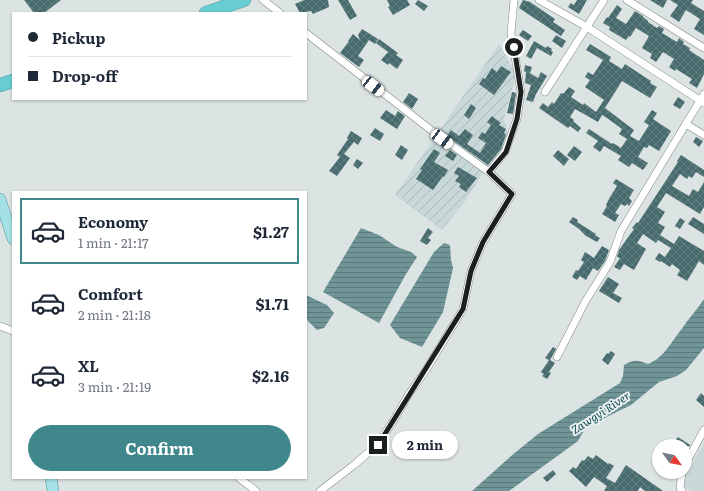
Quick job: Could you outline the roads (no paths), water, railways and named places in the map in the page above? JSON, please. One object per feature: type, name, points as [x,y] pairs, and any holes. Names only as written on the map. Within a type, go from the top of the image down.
[{"type":"highway","points":[[209,12],[244,0]]},
{"type":"highway","points":[[0,86],[12,81]]},
{"type":"main road","points":[[0,199],[12,236]]},
{"type":"main road","points":[[52,479],[53,491]]},
{"type":"street","points":[[263,0],[279,12]]},
{"type":"street","points":[[489,172],[506,152],[517,119],[521,92],[511,32],[514,0]]},
{"type":"street","points":[[539,0],[703,99],[686,124],[621,231],[610,262],[585,302],[557,357]]},
{"type":"street","points":[[546,92],[604,0]]},
{"type":"street","points":[[627,0],[704,48]]},
{"type":"street","points":[[307,34],[431,130],[489,172],[512,194],[483,242],[471,271],[463,309],[378,445],[320,491]]},
{"type":"street","points":[[686,124],[704,135]]},
{"type":"street","points":[[0,326],[12,331]]},
{"type":"street","points":[[692,451],[704,430]]},
{"type":"street","points":[[240,479],[256,491]]},
{"type":"street","points":[[681,479],[680,488],[682,491]]},
{"type":"water","points":[[361,228],[379,235],[397,247],[411,252],[417,257],[379,323],[323,292]]},
{"type":"water","points":[[444,243],[450,245],[453,268],[443,312],[422,347],[400,338],[390,325],[434,252]]},
{"type":"water","points":[[307,295],[327,305],[334,313],[324,328],[317,330],[307,320]]},
{"type":"water","name":"Zawgyi River","points":[[704,299],[704,348],[686,370],[677,376],[659,382],[631,405],[586,427],[578,441],[509,491],[472,491],[538,434],[620,383],[623,376],[624,365],[636,361],[648,364],[663,354]]}]
